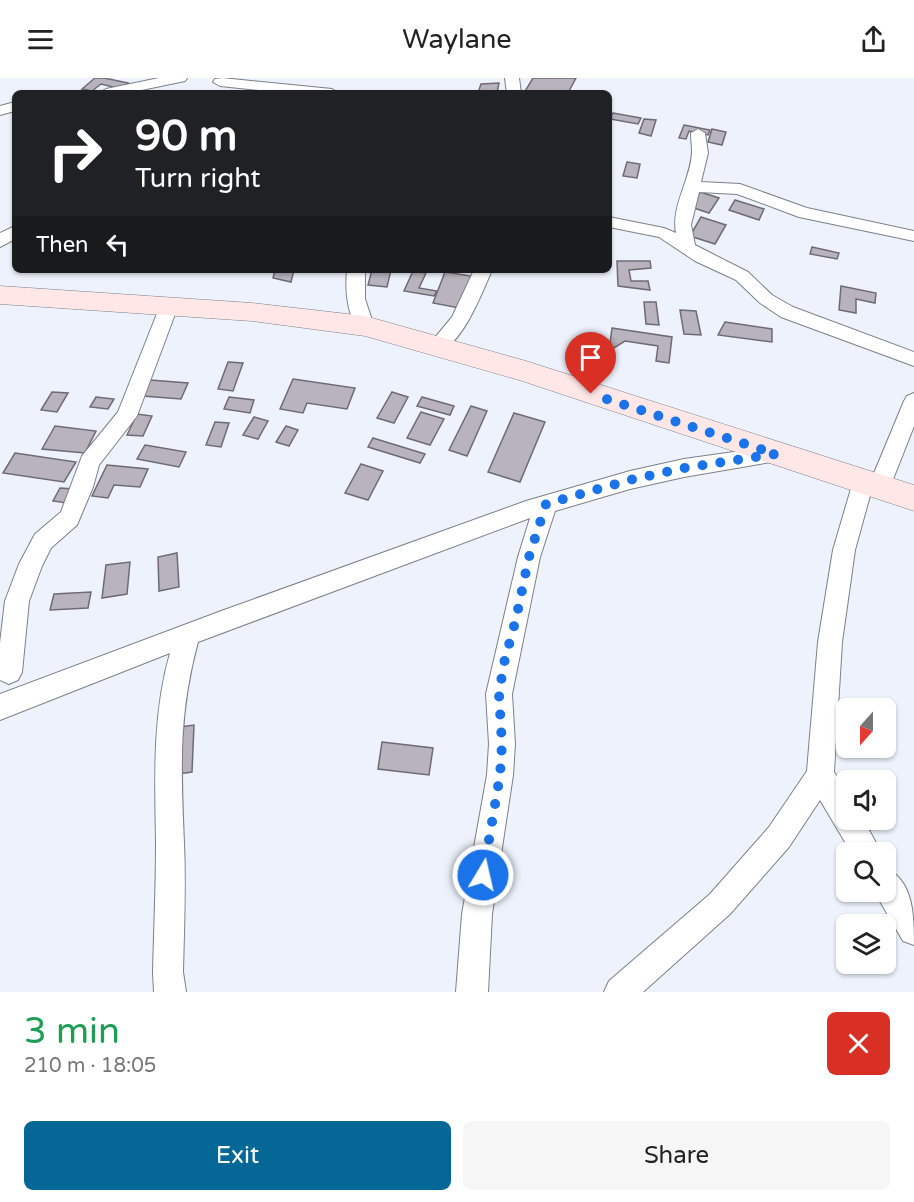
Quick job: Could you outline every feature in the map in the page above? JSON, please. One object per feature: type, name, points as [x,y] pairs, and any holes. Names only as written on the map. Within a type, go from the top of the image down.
[{"type":"street","points":[[121,90],[180,78]]},
{"type":"street","points":[[210,90],[222,80],[306,90]]},
{"type":"street","points":[[687,248],[682,225],[700,153],[698,133]]},
{"type":"street","points":[[690,188],[710,186],[740,189],[805,213],[847,220],[914,236]]},
{"type":"street","points":[[612,223],[664,233],[687,248],[742,276],[765,299],[787,312],[914,359]]},
{"type":"street","points":[[356,273],[354,288],[358,310],[365,326]]},
{"type":"street","points":[[437,346],[460,321],[482,273]]},
{"type":"street","points":[[0,295],[252,312],[365,326],[526,372],[914,498]]},
{"type":"street","points":[[169,306],[128,416],[89,462],[82,487],[69,518],[43,541],[31,564],[17,601],[4,664],[4,706],[188,635],[546,504],[630,480],[684,468],[776,454]]},
{"type":"street","points":[[620,992],[720,904],[778,837],[820,775],[830,642],[844,550],[871,484],[914,401]]},
{"type":"street","points":[[472,992],[477,914],[500,775],[502,744],[499,694],[529,557],[546,504]]},
{"type":"street","points":[[170,992],[168,972],[170,845],[167,776],[170,714],[176,676],[188,635]]},
{"type":"street","points":[[820,775],[836,801]]},
{"type":"street","points":[[896,900],[914,930]]},
{"type":"building","points":[[95,78],[128,83],[121,89],[101,84],[93,90],[82,89]]},
{"type":"building","points":[[533,78],[576,78],[570,90],[526,90]]},
{"type":"building","points":[[499,83],[498,90],[479,90],[481,84]]},
{"type":"building","points":[[613,113],[641,118],[638,124],[612,119]]},
{"type":"building","points":[[644,119],[656,120],[651,136],[639,133]]},
{"type":"building","points":[[684,125],[710,130],[708,135],[689,131],[686,139],[679,138]]},
{"type":"building","points":[[712,129],[726,132],[722,145],[708,142]]},
{"type":"building","points":[[627,162],[640,164],[637,178],[623,176]]},
{"type":"building","points":[[700,192],[719,198],[709,213],[691,207]]},
{"type":"building","points":[[735,200],[764,209],[759,220],[729,210]]},
{"type":"building","points":[[701,217],[726,225],[715,244],[690,236]]},
{"type":"building","points":[[812,247],[839,253],[837,259],[810,254]]},
{"type":"building","points":[[617,261],[650,261],[651,268],[629,270],[631,281],[648,281],[650,290],[618,286]]},
{"type":"building","points":[[274,273],[293,273],[291,282],[273,278]]},
{"type":"building","points":[[371,273],[390,273],[387,287],[368,285]]},
{"type":"building","points":[[412,273],[426,273],[419,288],[437,291],[434,296],[404,291]]},
{"type":"building","points":[[445,273],[471,276],[459,308],[433,303]]},
{"type":"building","points":[[841,286],[876,293],[875,303],[856,299],[856,313],[839,310]]},
{"type":"building","points":[[644,302],[656,302],[659,325],[646,324]]},
{"type":"building","points":[[680,310],[696,311],[701,335],[684,334]]},
{"type":"building","points":[[725,322],[772,329],[772,342],[718,335]]},
{"type":"building","points":[[612,328],[672,337],[669,363],[656,361],[658,346],[625,341],[609,351]]},
{"type":"building","points":[[228,362],[243,363],[233,391],[218,389]]},
{"type":"building","points":[[293,379],[355,388],[347,409],[307,403],[303,413],[280,409]]},
{"type":"building","points":[[150,380],[188,383],[181,399],[143,396]]},
{"type":"building","points":[[52,392],[68,393],[57,412],[41,410]]},
{"type":"building","points":[[392,392],[408,397],[394,423],[377,418]]},
{"type":"building","points":[[96,397],[114,399],[108,409],[90,407]]},
{"type":"building","points":[[229,397],[254,400],[250,413],[224,409]]},
{"type":"building","points":[[422,397],[454,406],[450,415],[417,406]]},
{"type":"building","points":[[471,406],[487,411],[467,456],[449,450]]},
{"type":"building","points":[[421,412],[444,419],[430,445],[407,438]]},
{"type":"building","points":[[514,413],[545,422],[520,482],[488,472]]},
{"type":"building","points":[[137,414],[152,416],[143,436],[127,435]]},
{"type":"building","points":[[254,417],[268,421],[258,439],[243,435]]},
{"type":"building","points":[[215,422],[229,423],[221,447],[206,445]]},
{"type":"building","points":[[55,426],[96,431],[85,453],[42,449]]},
{"type":"building","points":[[286,426],[298,430],[289,446],[276,442]]},
{"type":"building","points":[[373,438],[425,454],[420,463],[368,447]]},
{"type":"building","points":[[145,445],[186,452],[179,467],[137,459]]},
{"type":"building","points":[[15,453],[76,462],[64,482],[3,473]]},
{"type":"building","points":[[361,464],[383,471],[368,500],[345,493]]},
{"type":"building","points":[[107,465],[148,469],[140,487],[114,485],[108,498],[92,496]]},
{"type":"building","points":[[60,488],[74,489],[67,503],[53,501]]},
{"type":"building","points":[[177,553],[179,587],[159,591],[158,557]]},
{"type":"building","points":[[130,562],[127,594],[102,598],[106,565]]},
{"type":"building","points":[[91,592],[88,608],[50,610],[54,594]]},
{"type":"building","points":[[194,725],[192,772],[171,775],[173,728]]},
{"type":"building","points":[[382,742],[433,748],[429,775],[378,769]]},
{"type":"route","points":[[483,875],[500,775],[502,744],[499,694],[504,663],[529,557],[546,504],[630,480],[684,468],[776,454],[591,394]]}]
